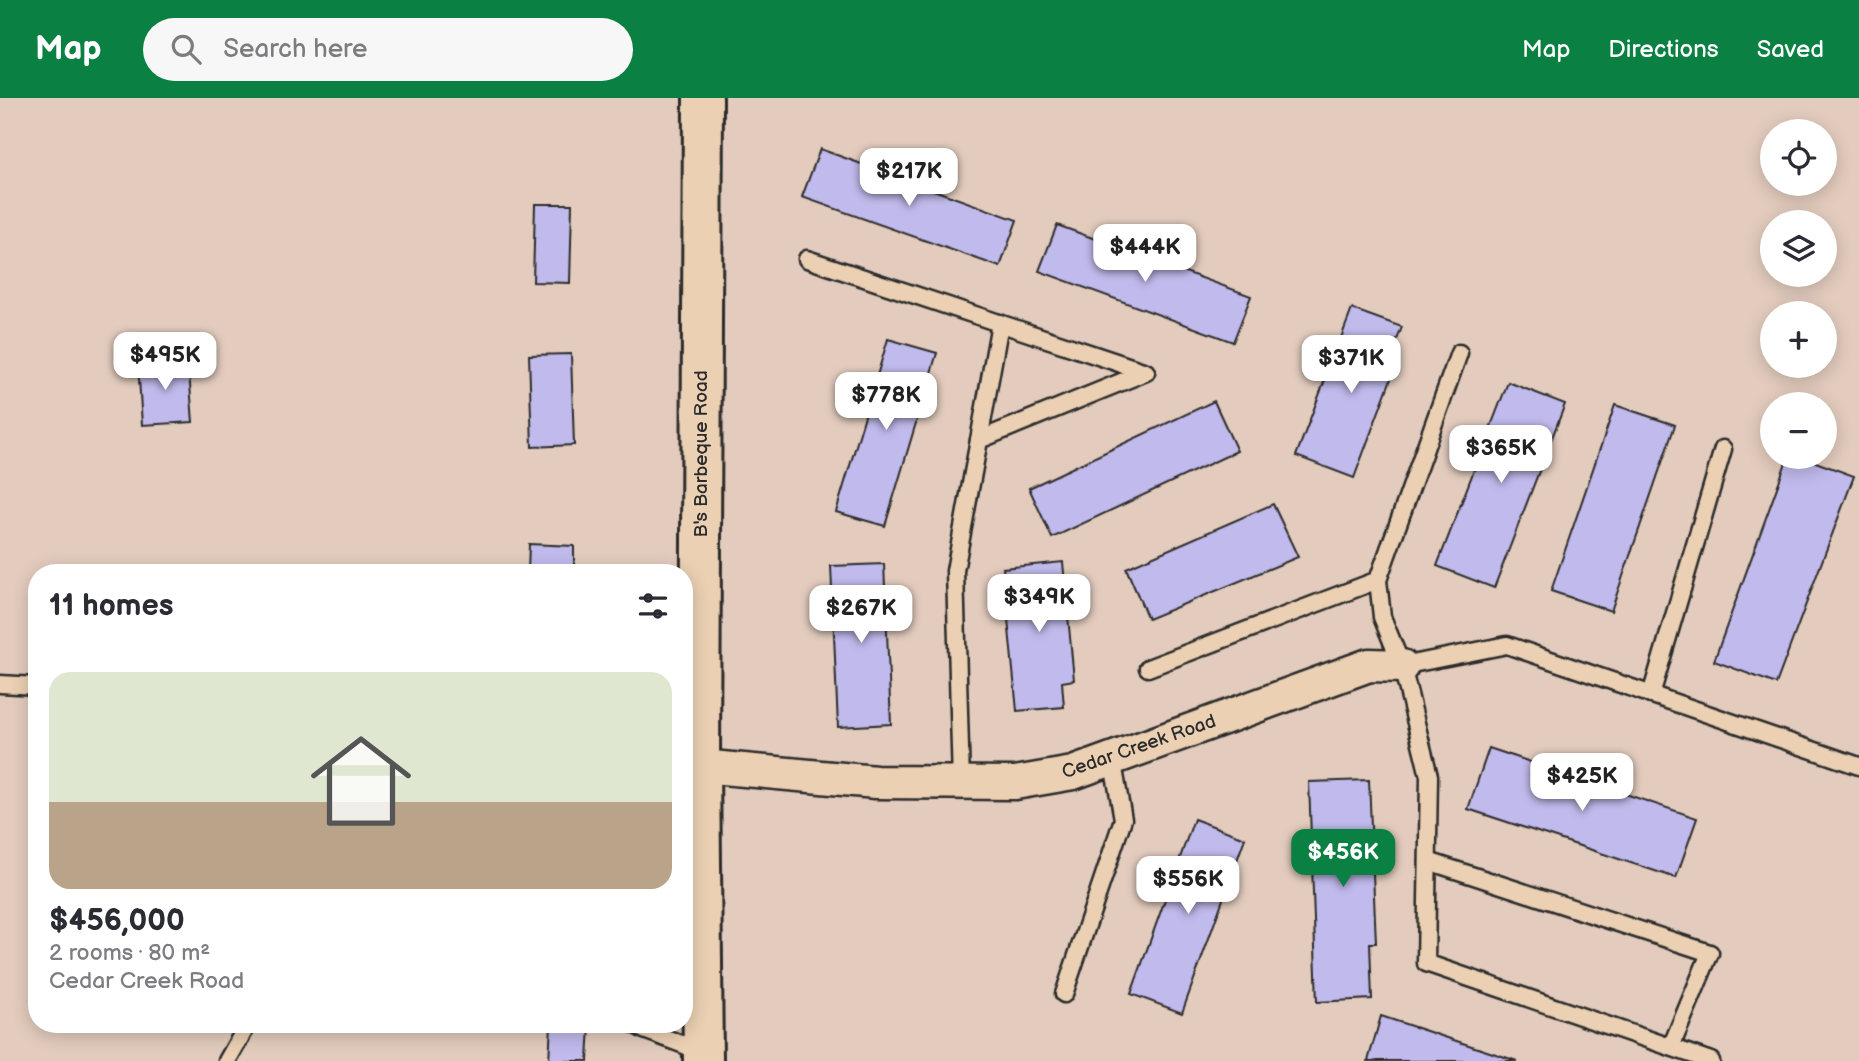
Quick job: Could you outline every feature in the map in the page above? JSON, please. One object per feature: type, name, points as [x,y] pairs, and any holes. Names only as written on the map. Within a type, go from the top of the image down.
[{"type":"street","name":"B's Barbeque Road","points":[[693,704],[703,98]]},
{"type":"street","name":"Cedar Creek Road","points":[[693,765],[876,782],[1015,783],[1073,773],[1369,665],[1402,666]]},
{"type":"street","name":"B's Barbeque Road","points":[[693,792],[703,1057]]},
{"type":"lane","points":[[807,259],[1146,372],[979,440]]},
{"type":"lane","points":[[961,783],[955,570],[1000,323]]},
{"type":"lane","points":[[1459,353],[1378,580],[1382,617],[1402,666],[1429,776],[1426,962],[1711,1061]]},
{"type":"lane","points":[[1651,695],[1723,450]]},
{"type":"lane","points":[[1148,668],[1378,580]]},
{"type":"lane","points":[[1402,666],[1507,645],[1859,766]]},
{"type":"lane","points":[[0,684],[28,686]]},
{"type":"lane","points":[[1064,994],[1123,819],[1112,758]]},
{"type":"lane","points":[[1428,860],[1710,953],[1671,1047]]},
{"type":"lane","points":[[227,1061],[243,1033]]},
{"type":"lane","points":[[651,1033],[703,1057]]},
{"type":"building","points":[[820,149],[1017,220],[1000,267],[802,197]]},
{"type":"building","points":[[535,204],[572,204],[570,283],[533,282]]},
{"type":"building","points":[[1057,225],[1251,296],[1233,342],[1039,271]]},
{"type":"building","points":[[1352,309],[1402,327],[1387,366],[1395,368],[1354,478],[1296,456]]},
{"type":"building","points":[[888,339],[937,353],[885,526],[836,512]]},
{"type":"building","points":[[571,354],[574,445],[532,447],[529,355]]},
{"type":"building","points":[[188,359],[193,422],[142,425],[138,363]]},
{"type":"building","points":[[1508,382],[1565,404],[1494,588],[1437,566]]},
{"type":"building","points":[[1214,401],[1237,451],[1052,538],[1029,488]]},
{"type":"building","points":[[1615,405],[1675,425],[1611,611],[1551,591]]},
{"type":"building","points":[[1784,469],[1835,469],[1854,476],[1776,684],[1714,661]]},
{"type":"building","points":[[1273,504],[1298,557],[1148,619],[1126,568]]},
{"type":"building","points":[[529,544],[574,546],[574,564],[528,564]]},
{"type":"building","points":[[1063,562],[1074,680],[1062,682],[1064,707],[1017,711],[1003,568]]},
{"type":"building","points":[[884,564],[891,724],[838,727],[831,566]]},
{"type":"building","points":[[1489,748],[1697,818],[1676,878],[1468,809]]},
{"type":"building","points":[[1369,780],[1376,943],[1370,943],[1372,999],[1317,1002],[1309,782]]},
{"type":"building","points":[[1194,819],[1245,838],[1182,1013],[1131,994]]},
{"type":"building","points":[[1381,1016],[1517,1061],[1368,1061]]},
{"type":"building","points":[[551,1033],[590,1033],[588,1061],[549,1061]]}]
